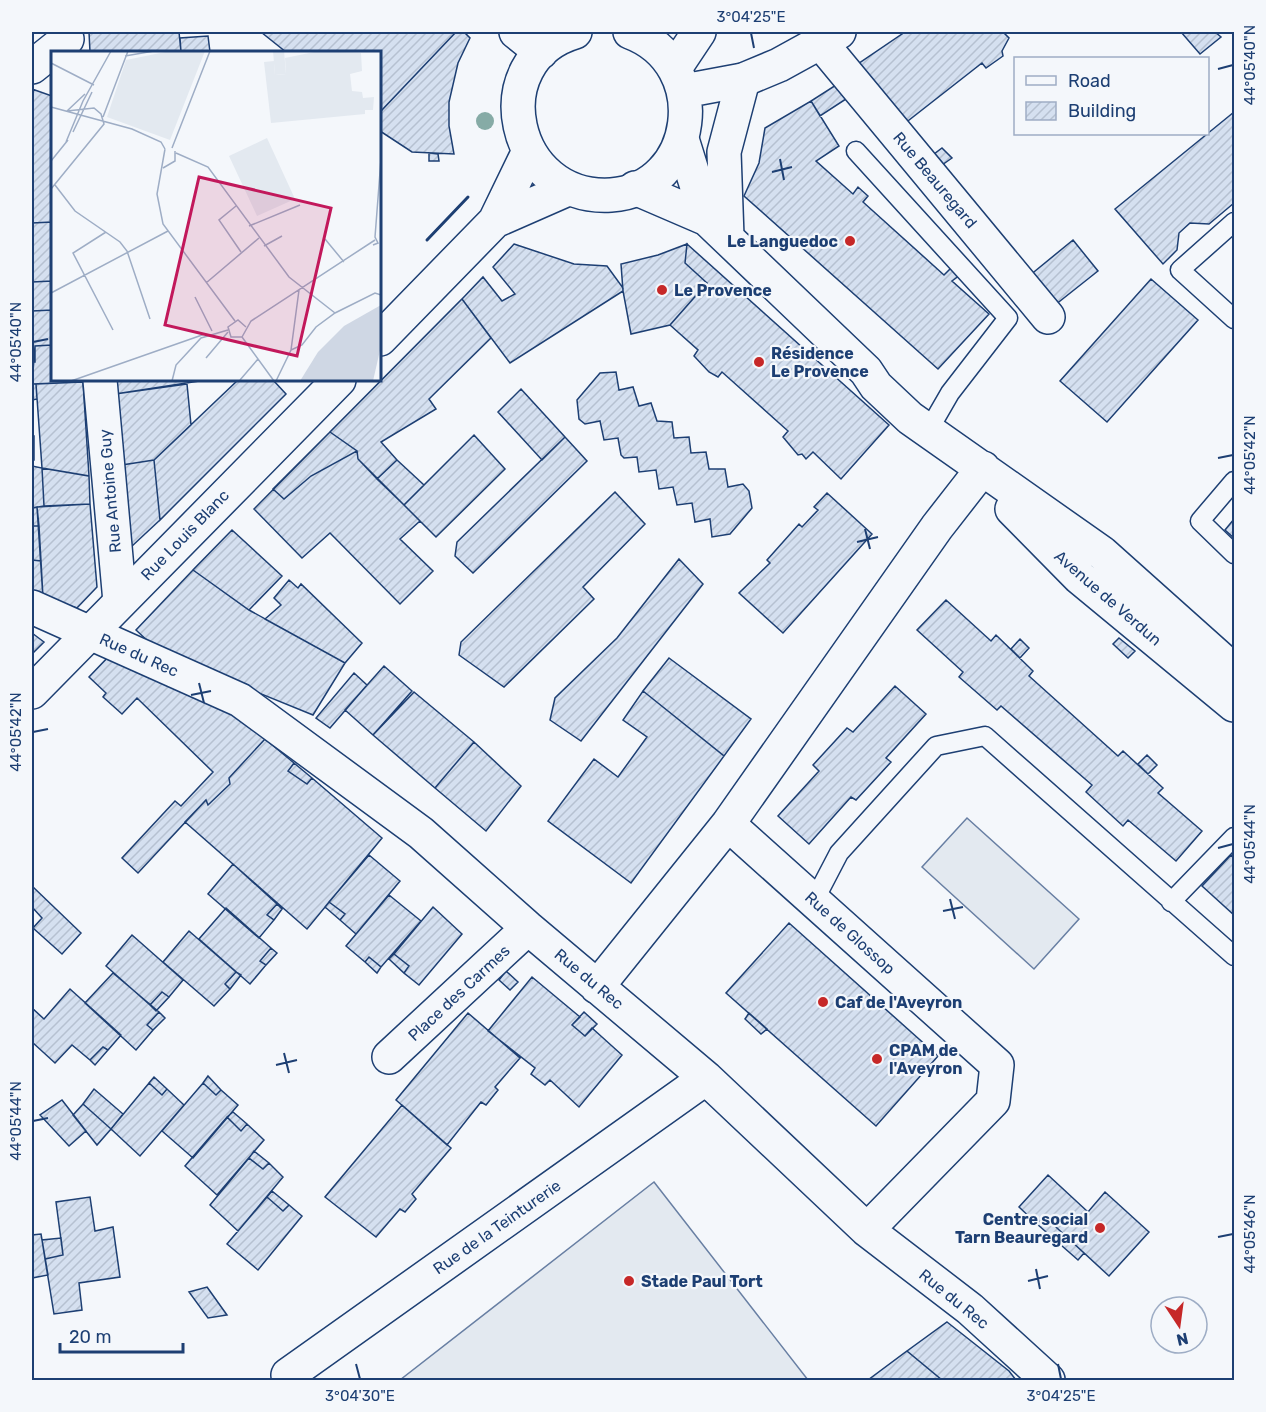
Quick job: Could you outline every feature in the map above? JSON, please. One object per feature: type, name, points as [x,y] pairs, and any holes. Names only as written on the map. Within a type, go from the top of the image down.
[{"type":"street","points":[[516,32],[541,52]]},
{"type":"street","points":[[575,32],[554,42],[541,52],[528,69],[520,89],[518,111],[520,132],[528,153],[552,180],[568,189],[590,195],[613,195],[635,188],[655,177],[671,160],[682,139],[686,115],[680,80],[650,41],[630,32]]},
{"type":"street","points":[[680,80],[699,32]]},
{"type":"street","points":[[680,80],[743,80],[779,66],[830,37]]},
{"type":"street","name":"Rue Beauregard","points":[[830,37],[1048,317]]},
{"type":"street","points":[[54,51],[68,41]]},
{"type":"street","points":[[32,67],[51,53]]},
{"type":"street","points":[[716,228],[724,152],[743,80]]},
{"type":"street","name":"Avenue de Verdun","points":[[682,139],[716,228]]},
{"type":"street","points":[[381,338],[495,221],[528,153]]},
{"type":"street","name":"Avenue de Verdun","points":[[635,188],[716,228],[866,370],[925,403],[952,446]]},
{"type":"street","points":[[495,221],[568,189]]},
{"type":"street","name":"Avenue de Verdun","points":[[866,370],[876,386],[910,418],[1102,553],[1234,671]]},
{"type":"street","name":"Rue Antoine Guy","points":[[100,381],[120,602]]},
{"type":"street","name":"Rue Louis Blanc","points":[[32,692],[338,381]]},
{"type":"street","points":[[597,987],[728,824],[937,527],[989,474]]},
{"type":"street","name":"Avenue de Verdun","points":[[989,474],[1000,497],[1079,577],[1234,705]]},
{"type":"street","name":"Rue du Rec","points":[[32,607],[240,700],[421,833],[528,928],[706,1078],[867,1230],[970,1309],[1048,1380]]},
{"type":"street","name":"Rue de Glossop","points":[[728,824],[997,1065],[993,1101],[867,1230]]},
{"type":"street","name":"Place des Carmes","points":[[389,1057],[528,928]]},
{"type":"street","name":"Rue de la Teinturerie","points":[[288,1376],[706,1078]]},
{"type":"lane","points":[[856,151],[1008,318],[950,393],[934,419]]},
{"type":"lane","points":[[1234,222],[1180,270],[1234,319]]},
{"type":"lane","points":[[1234,481],[1200,521],[1234,554]]},
{"type":"lane","points":[[814,901],[839,854],[936,746],[985,736],[1234,956]]},
{"type":"lane","points":[[1171,902],[1234,837]]},
{"type":"shaded area","points":[[967,818],[1079,919],[1034,969],[922,867]]},
{"type":"shaded area","name":"Stade Paul Tort","points":[[654,1182],[808,1380],[400,1380]]},
{"type":"building","points":[[89,32],[179,32],[181,51],[90,51]]},
{"type":"building","points":[[261,32],[456,32],[381,111],[381,51],[285,51]]},
{"type":"building","points":[[456,32],[464,32],[470,38],[458,63],[449,102],[449,126],[454,154],[412,152],[381,132],[381,111]]},
{"type":"building","points":[[905,32],[1003,32],[1009,38],[1002,51],[1003,56],[986,68],[982,63],[904,124],[855,66]]},
{"type":"building","points":[[1181,32],[1215,32],[1221,37],[1200,54]]},
{"type":"building","points":[[208,36],[210,51],[181,51],[180,38]]},
{"type":"building","points":[[836,85],[846,99],[820,116],[811,101]]},
{"type":"building","points":[[32,89],[51,96],[51,222],[32,223]]},
{"type":"building","name":"Le Languedoc","points":[[811,101],[839,146],[816,161],[853,194],[858,187],[868,196],[863,202],[944,275],[951,268],[960,275],[952,281],[989,314],[938,369],[744,196],[759,163],[765,128]]},
{"type":"building","points":[[1234,112],[1234,203],[1209,224],[1190,223],[1179,233],[1177,250],[1163,264],[1115,209],[1206,135],[1209,135],[1209,132]]},
{"type":"building","points":[[942,148],[952,158],[939,167],[930,157]]},
{"type":"building","points":[[429,153],[438,154],[439,161],[429,161]]},
{"type":"building","points":[[51,222],[51,281],[32,282],[32,223]]},
{"type":"building","points":[[1073,240],[1098,271],[1055,305],[1029,276]]},
{"type":"building","points":[[514,244],[574,264],[607,266],[623,291],[510,363],[462,299],[483,277],[502,301],[515,294],[493,267]]},
{"type":"building","name":"Le Provence","points":[[687,244],[685,263],[707,283],[670,325],[631,334],[623,291],[621,264],[658,255]]},
{"type":"building","name":"Résidence Le Provence","points":[[687,244],[889,425],[841,479],[813,452],[806,459],[802,454],[798,455],[783,437],[788,431],[722,372],[718,377],[709,372],[694,356],[698,350],[670,325],[707,283],[685,263]]},
{"type":"building","points":[[1151,279],[1198,320],[1107,422],[1060,381]]},
{"type":"building","points":[[51,281],[51,310],[32,311],[32,282]]},
{"type":"building","points":[[462,299],[491,338],[429,399],[436,409],[381,442],[397,460],[377,479],[358,459],[357,451],[330,432]]},
{"type":"building","points":[[51,310],[51,345],[35,346],[35,362],[32,362],[32,311]]},
{"type":"building","points":[[51,345],[51,381],[83,382],[32,384],[35,346]]},
{"type":"building","points":[[616,372],[619,390],[633,387],[639,406],[651,403],[657,421],[672,422],[674,438],[689,437],[691,453],[706,452],[709,469],[725,469],[728,487],[743,484],[749,491],[752,508],[730,534],[712,537],[710,519],[695,522],[692,503],[677,505],[673,487],[659,489],[656,470],[639,472],[637,457],[624,458],[621,455],[618,438],[604,440],[600,421],[585,424],[579,419],[577,400],[600,373]]},
{"type":"building","points":[[114,381],[200,381],[115,394]]},
{"type":"building","points":[[237,381],[274,381],[286,394],[160,520],[154,460]]},
{"type":"building","points":[[83,382],[89,476],[42,468],[36,384]]},
{"type":"building","points":[[32,384],[36,384],[37,399],[32,400]]},
{"type":"building","points":[[187,384],[191,425],[154,460],[122,465],[115,394]]},
{"type":"building","points":[[521,389],[565,437],[542,460],[498,412]]},
{"type":"building","points":[[330,432],[357,451],[358,459],[420,521],[400,539],[433,571],[400,604],[330,533],[302,558],[254,509]]},
{"type":"building","points":[[330,432],[357,451],[311,476],[284,499],[273,489]]},
{"type":"building","points":[[474,435],[505,469],[436,537],[404,505]]},
{"type":"building","points":[[32,436],[34,436],[34,460],[32,460]]},
{"type":"building","points":[[565,437],[587,461],[473,573],[455,556],[457,542]]},
{"type":"building","points":[[154,460],[160,520],[131,547],[122,465]]},
{"type":"building","points":[[397,460],[424,485],[404,505],[377,479]]},
{"type":"building","points":[[32,466],[42,468],[44,506],[32,508]]},
{"type":"building","points":[[42,468],[89,476],[90,504],[44,506]]},
{"type":"building","points":[[615,492],[645,524],[583,587],[594,599],[504,687],[459,655],[461,642]]},
{"type":"building","points":[[827,493],[872,534],[783,633],[739,593],[770,563],[767,560],[799,524],[802,527],[818,510],[814,507]]},
{"type":"building","points":[[90,504],[97,587],[77,608],[43,598],[37,507]]},
{"type":"building","points":[[37,507],[39,526],[32,526],[32,508]]},
{"type":"building","points":[[1234,519],[1234,538],[1225,530]]},
{"type":"building","points":[[32,526],[39,526],[41,561],[32,560]]},
{"type":"building","points":[[232,530],[282,576],[249,610],[193,570]]},
{"type":"building","points":[[679,559],[703,584],[581,741],[550,720],[555,698],[617,638]]},
{"type":"building","points":[[32,560],[41,561],[43,598],[32,594]]},
{"type":"building","points":[[193,570],[249,610],[345,663],[313,715],[185,663],[151,644],[136,630]]},
{"type":"building","points":[[289,580],[298,588],[301,584],[362,643],[345,663],[265,619],[281,605],[274,598]]},
{"type":"building","points":[[946,600],[991,641],[996,635],[1033,671],[1029,676],[1118,756],[1123,751],[1163,788],[1158,793],[1202,831],[1176,861],[1128,820],[1123,826],[1086,792],[1092,785],[1001,706],[997,710],[959,677],[963,672],[917,630]]},
{"type":"building","points":[[32,633],[44,642],[32,654]]},
{"type":"building","points":[[1119,638],[1135,651],[1128,658],[1113,644]]},
{"type":"building","points":[[1020,639],[1029,648],[1020,658],[1011,649]]},
{"type":"building","points":[[113,652],[227,701],[265,739],[229,778],[230,784],[208,805],[206,800],[138,873],[122,858],[175,801],[181,806],[213,772],[137,698],[122,714],[103,697],[106,693],[89,677]]},
{"type":"building","points":[[669,658],[751,719],[724,756],[643,691]]},
{"type":"building","points":[[384,666],[412,691],[373,735],[345,710]]},
{"type":"building","points":[[354,673],[367,685],[330,728],[316,718]]},
{"type":"building","points":[[895,686],[926,714],[886,758],[891,762],[856,800],[851,797],[809,844],[778,816],[819,771],[813,765],[847,728],[853,732]]},
{"type":"building","points":[[643,691],[724,756],[631,883],[548,821],[594,759],[618,777],[647,737],[623,720]]},
{"type":"building","points":[[414,692],[474,742],[435,788],[373,735]]},
{"type":"building","points":[[265,739],[294,763],[288,771],[307,784],[312,778],[382,838],[307,929],[185,822],[206,800],[208,805],[230,784],[229,778]]},
{"type":"building","points":[[474,742],[521,786],[486,831],[435,788]]},
{"type":"building","points":[[1147,755],[1157,765],[1148,774],[1138,764]]},
{"type":"building","points":[[294,763],[312,778],[307,784],[288,771]]},
{"type":"building","points":[[369,855],[400,881],[356,934],[340,920],[345,914],[329,902]]},
{"type":"building","points":[[1231,855],[1234,858],[1234,915],[1202,886]]},
{"type":"building","points":[[233,864],[277,904],[267,915],[274,920],[259,938],[208,894]]},
{"type":"building","points":[[32,886],[81,933],[62,954],[33,928],[42,918],[32,907]]},
{"type":"building","points":[[389,895],[421,921],[381,967],[369,957],[365,962],[346,946]]},
{"type":"building","points":[[329,902],[345,914],[340,920],[325,907]]},
{"type":"building","points":[[277,904],[282,909],[274,920],[267,915]]},
{"type":"building","points":[[433,907],[462,934],[419,985],[404,973],[409,966],[394,954]]},
{"type":"building","points":[[226,908],[271,948],[260,961],[266,965],[250,984],[199,939]]},
{"type":"building","points":[[789,923],[938,1056],[876,1126],[726,993]]},
{"type":"building","points":[[189,931],[236,972],[225,984],[230,989],[214,1006],[163,962]]},
{"type":"building","points":[[132,935],[183,980],[169,997],[162,992],[150,1005],[106,966]]},
{"type":"building","points":[[271,948],[277,953],[266,965],[260,961]]},
{"type":"building","points":[[394,954],[409,966],[404,973],[389,959]]},
{"type":"building","points":[[369,957],[381,967],[377,973],[365,962]]},
{"type":"building","points":[[506,971],[518,982],[510,990],[499,980]]},
{"type":"building","points":[[236,972],[241,975],[230,989],[225,984]]},
{"type":"building","points":[[113,973],[159,1012],[147,1025],[153,1030],[136,1050],[85,1003]]},
{"type":"building","points":[[532,977],[580,1017],[572,1025],[585,1036],[592,1028],[622,1055],[579,1107],[550,1080],[545,1085],[531,1074],[535,1068],[488,1031]]},
{"type":"building","points":[[70,989],[121,1035],[108,1050],[103,1047],[90,1060],[72,1045],[55,1063],[32,1042],[32,1008],[44,1019]]},
{"type":"building","points":[[162,992],[169,997],[156,1011],[150,1005]]},
{"type":"building","points":[[159,1012],[165,1018],[153,1030],[147,1025]]},
{"type":"building","points":[[584,1012],[597,1024],[585,1036],[572,1025]]},
{"type":"building","points":[[468,1013],[520,1058],[495,1087],[498,1090],[486,1105],[481,1102],[447,1145],[396,1100]]},
{"type":"building","points":[[749,1013],[767,1029],[761,1034],[745,1019]]},
{"type":"building","points":[[103,1047],[108,1050],[95,1065],[90,1060]]},
{"type":"building","points":[[208,1076],[221,1090],[216,1095],[203,1083]]},
{"type":"building","points":[[154,1077],[167,1089],[162,1095],[149,1083]]},
{"type":"building","points":[[149,1083],[162,1095],[167,1089],[184,1105],[140,1156],[111,1129]]},
{"type":"building","points":[[203,1083],[216,1095],[221,1090],[238,1105],[193,1158],[162,1131]]},
{"type":"building","points":[[94,1089],[123,1114],[111,1129],[83,1104]]},
{"type":"building","points":[[62,1100],[86,1131],[69,1146],[40,1115]]},
{"type":"building","points":[[83,1104],[111,1129],[97,1145],[73,1115]]},
{"type":"building","points":[[402,1105],[451,1148],[412,1194],[416,1199],[405,1212],[400,1209],[376,1237],[325,1197]]},
{"type":"building","points":[[233,1112],[247,1124],[241,1131],[227,1117]]},
{"type":"building","points":[[227,1117],[241,1131],[247,1124],[264,1140],[217,1195],[185,1166]]},
{"type":"building","points":[[254,1151],[269,1163],[263,1169],[249,1158]]},
{"type":"building","points":[[249,1158],[263,1169],[269,1163],[283,1177],[238,1231],[210,1205]]},
{"type":"building","name":"Centre social Tarn Beauregard","points":[[1048,1175],[1088,1212],[1105,1192],[1149,1232],[1109,1276],[1044,1216],[1037,1224],[1019,1207]]},
{"type":"building","points":[[272,1191],[289,1205],[283,1211],[267,1197]]},
{"type":"building","points":[[90,1197],[95,1231],[113,1227],[120,1277],[79,1283],[82,1310],[54,1314],[45,1259],[63,1255],[56,1202]]},
{"type":"building","points":[[267,1197],[283,1211],[289,1205],[302,1216],[258,1270],[227,1244]]},
{"type":"building","points":[[1044,1216],[1084,1253],[1078,1260],[1037,1224]]},
{"type":"building","points":[[41,1234],[48,1275],[32,1278],[32,1235]]},
{"type":"building","points":[[61,1238],[63,1255],[45,1259],[42,1240]]},
{"type":"building","points":[[207,1287],[227,1315],[208,1318],[189,1292]]},
{"type":"building","points":[[947,1322],[1009,1371],[1016,1380],[942,1380],[907,1351]]},
{"type":"building","points":[[907,1351],[942,1380],[868,1380]]},
{"type":"wall","points":[[427,240],[468,197]]},
{"type":"place","name":"Le Languedoc","points":[[850,241]]},
{"type":"place","name":"Le Provence","points":[[662,290]]},
{"type":"place","name":"Résidence Le Provence","points":[[759,362]]},
{"type":"place","name":"Caf de l'Aveyron","points":[[823,1002]]},
{"type":"place","name":"CPAM de l'Aveyron","points":[[877,1059]]},
{"type":"place","name":"Centre social Tarn Beauregard","points":[[1100,1228]]},
{"type":"place","name":"Stade Paul Tort","points":[[629,1281]]}]
